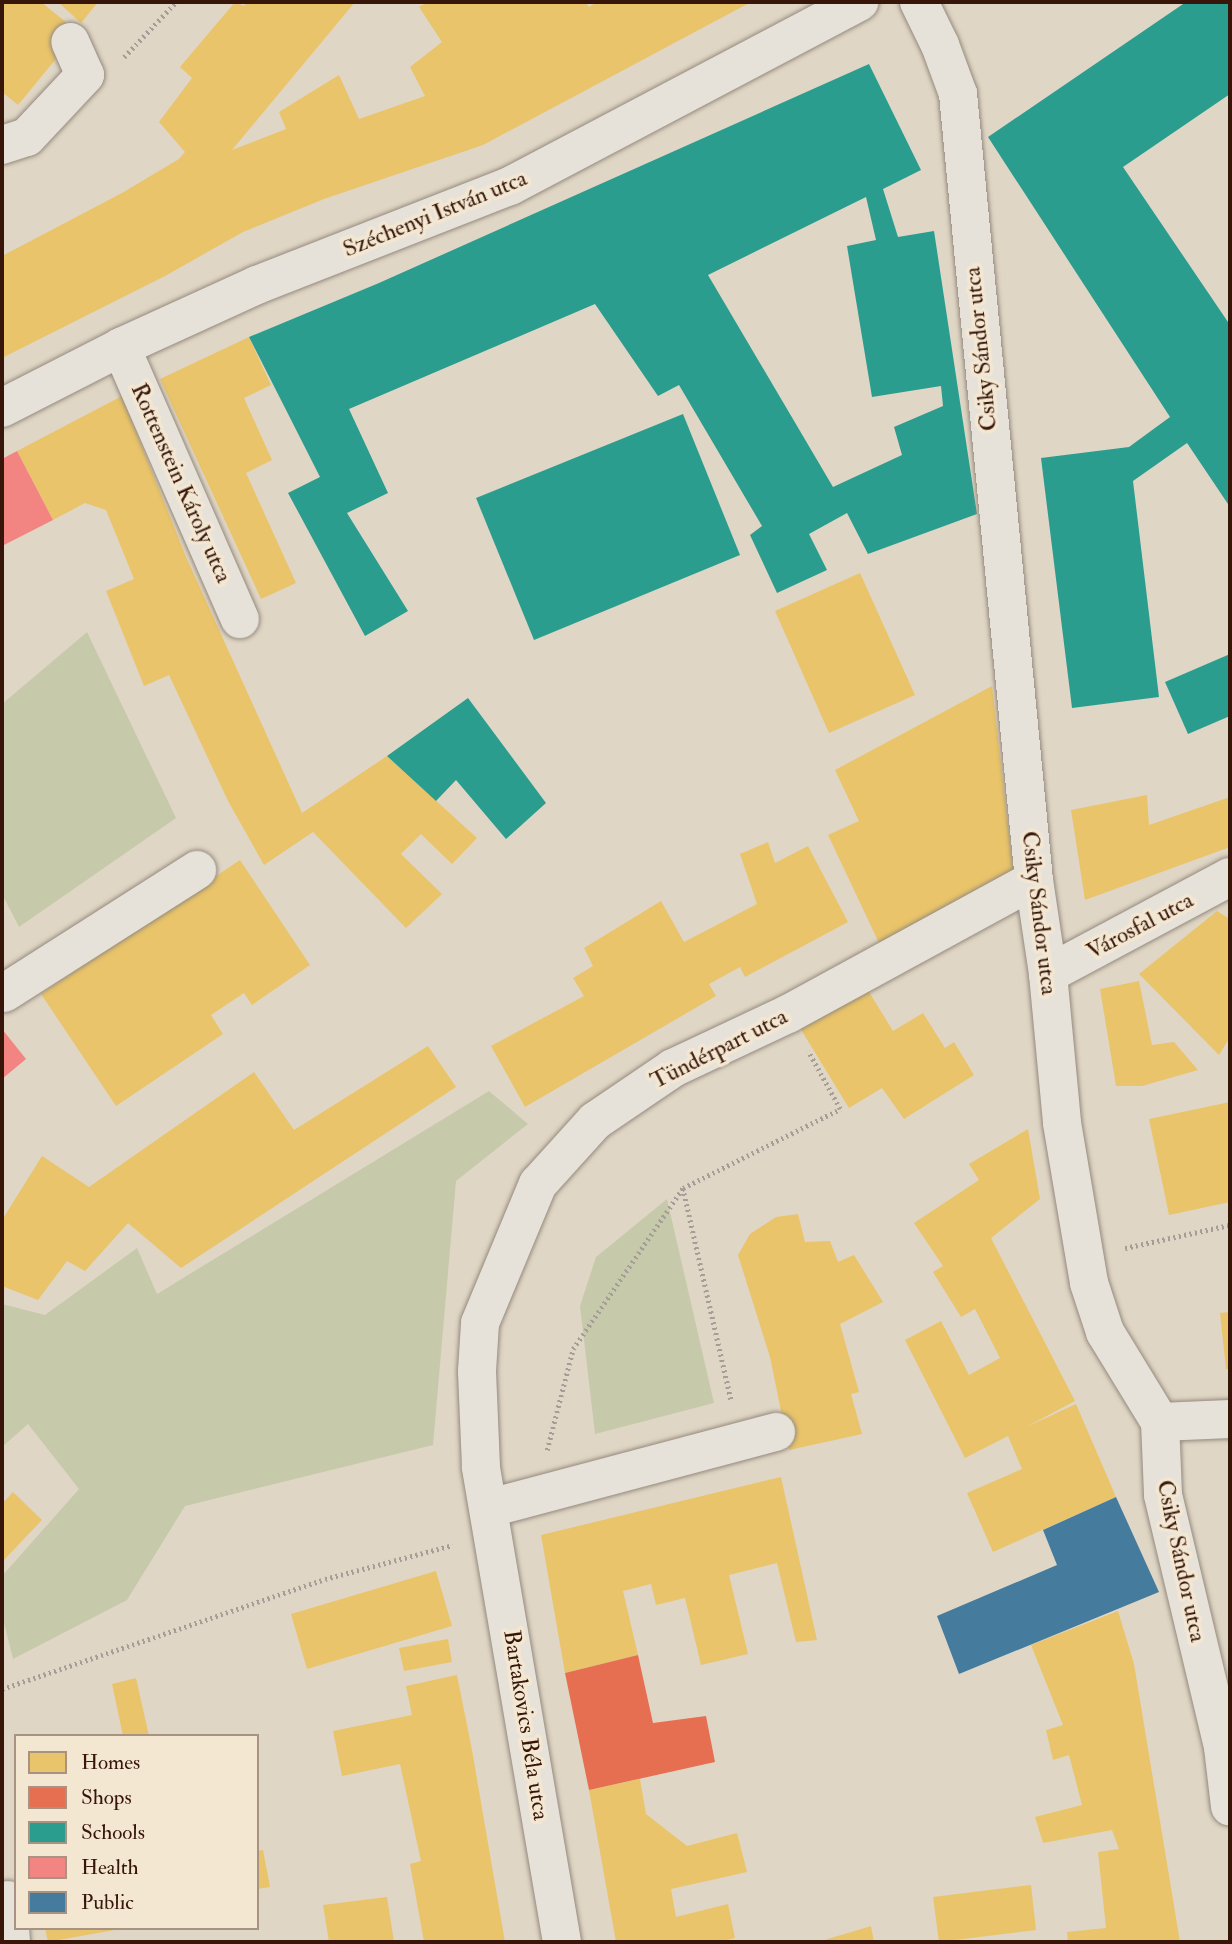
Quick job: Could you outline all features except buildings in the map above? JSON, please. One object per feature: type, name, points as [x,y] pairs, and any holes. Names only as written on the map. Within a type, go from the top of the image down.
[{"type":"street","name":"Széchenyi István utca","points":[[2,408],[121,347],[257,285],[510,186],[859,2]]},
{"type":"street","name":"Csiky Sándor utca","points":[[919,2],[940,45],[958,94],[1034,880],[1048,974],[1062,1123],[1089,1283],[1105,1332],[1160,1422],[1163,1495],[1223,1747],[1230,1807]]},
{"type":"street","points":[[2,145],[27,137],[77,59]]},
{"type":"street","name":"Rottenstein Károly utca","points":[[121,347],[240,619]]},
{"type":"street","points":[[4,993],[197,870]]},
{"type":"street","name":"Városfal utca","points":[[1048,974],[1230,877]]},
{"type":"street","name":"Tündérpart utca","points":[[492,1521],[481,1467],[477,1371],[481,1323],[538,1184],[595,1121],[673,1068],[788,1014],[1034,880]]},
{"type":"street","points":[[1160,1422],[1230,1419]]},
{"type":"street","points":[[492,1521],[535,1498],[759,1437]]},
{"type":"street","name":"Bartakovics Béla utca","points":[[492,1521],[562,1942]]},
{"type":"street","points":[[2,1916],[8,1900],[11,1942]]},
{"type":"path","points":[[121,59],[176,2]]},
{"type":"path","points":[[535,1498],[573,1349],[683,1188],[840,1109],[788,1014]]},
{"type":"path","points":[[683,1188],[759,1437]]},
{"type":"path","points":[[1085,1256],[1230,1224]]},
{"type":"path","points":[[2,1689],[492,1521]]},
{"type":"green space","points":[[87,632],[176,818],[19,927],[2,894],[2,704]]},
{"type":"green space","points":[[489,1091],[528,1124],[456,1181],[433,1445],[185,1506],[127,1600],[13,1659],[2,1615],[2,1576],[79,1489],[28,1424],[2,1447],[2,1304],[45,1315],[137,1248],[157,1294]]},
{"type":"green space","points":[[667,1199],[714,1403],[595,1434],[580,1306],[596,1257]]}]
